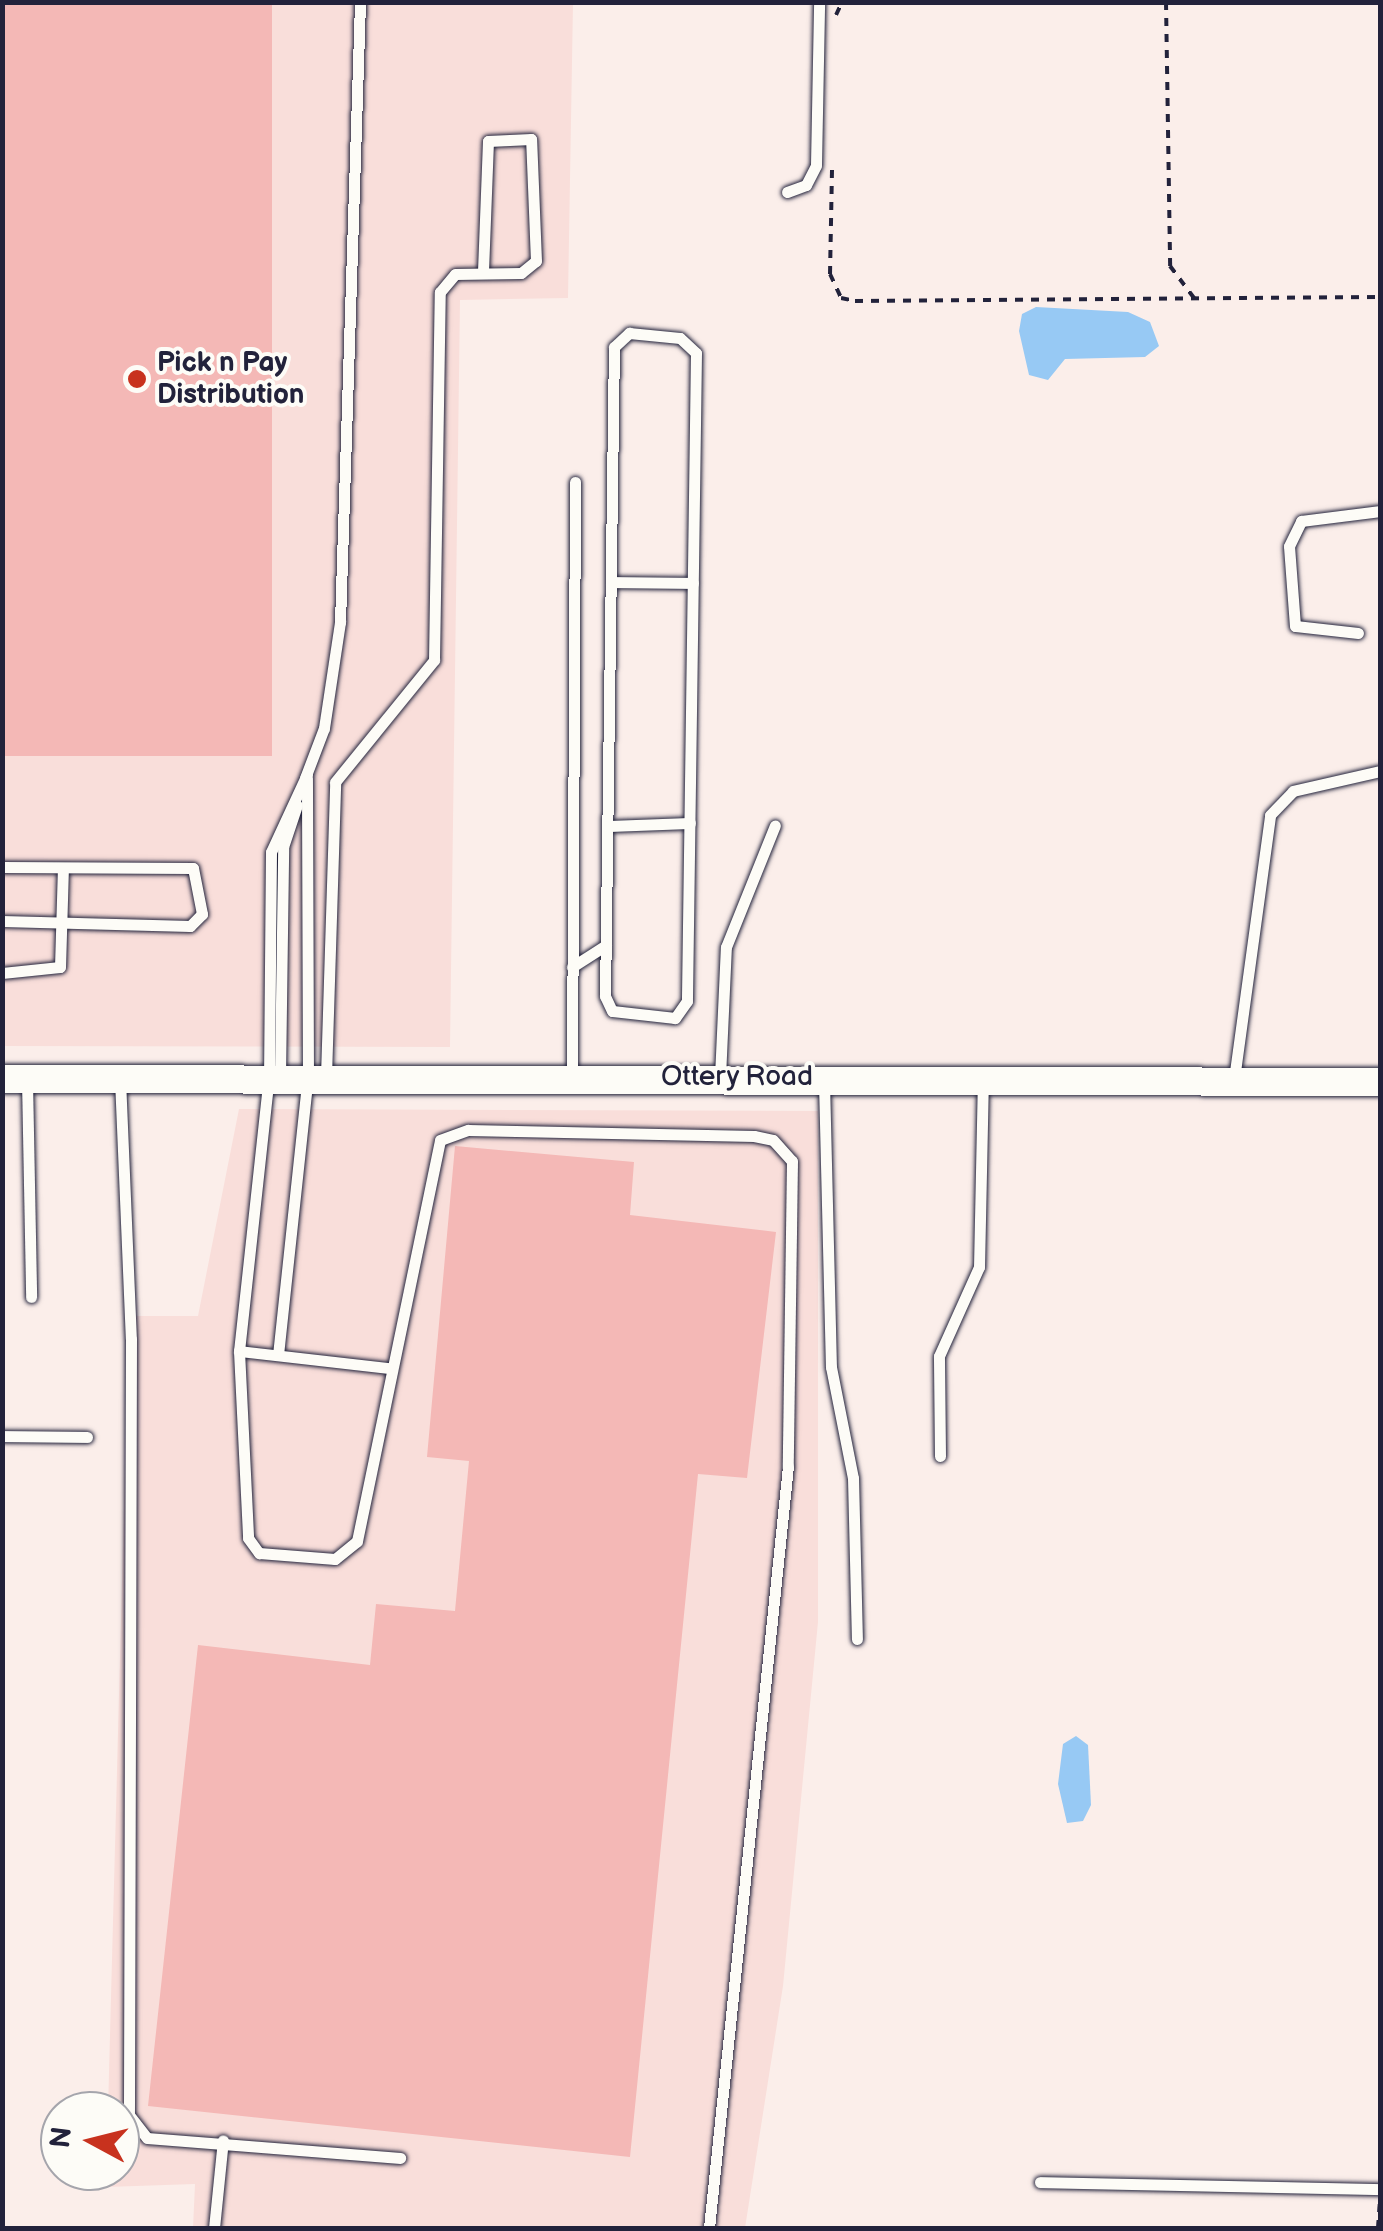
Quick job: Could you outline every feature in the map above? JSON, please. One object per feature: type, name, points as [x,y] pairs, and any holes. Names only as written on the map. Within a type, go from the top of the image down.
[{"type":"street","name":"Ottery Road","points":[[2,1062],[107,1074]]},
{"type":"street","name":"Ottery Road","points":[[15,1079],[107,1074],[1380,1082]]},
{"type":"lane","points":[[296,1076],[284,847],[332,694],[340,622],[360,2]]},
{"type":"lane","points":[[787,192],[806,186],[816,165],[819,2]]},
{"type":"lane","points":[[482,270],[488,141],[531,139],[536,261],[521,273],[482,270],[456,274],[440,292],[431,671],[335,782],[296,1076],[239,1351],[248,1538],[270,1557],[335,1559],[357,1541],[432,1151],[452,1132],[754,1136],[773,1140],[792,1161],[788,1466],[708,2228]]},
{"type":"lane","points":[[629,333],[680,338],[696,354],[690,823],[681,1017],[612,1011],[606,945],[611,582],[614,347],[629,333]]},
{"type":"lane","points":[[572,1077],[574,482]]},
{"type":"lane","points":[[1358,633],[1294,626],[1289,546],[1301,521],[1380,511]]},
{"type":"lane","points":[[611,582],[693,583]]},
{"type":"lane","points":[[1234,1080],[1270,815],[1293,790],[1380,771]]},
{"type":"lane","points":[[278,1355],[296,1076],[307,774]]},
{"type":"lane","points":[[608,826],[690,823]]},
{"type":"lane","points":[[720,1077],[726,947],[775,826]]},
{"type":"lane","points":[[2,867],[192,868],[202,914],[190,926],[2,922]]},
{"type":"lane","points":[[2,973],[57,971],[63,868]]},
{"type":"lane","points":[[572,967],[606,945]]},
{"type":"lane","points":[[107,1074],[131,1339],[129,2115],[148,2138],[223,2140],[400,2158]]},
{"type":"lane","points":[[824,1078],[831,1367],[854,1478],[857,1639]]},
{"type":"lane","points":[[940,1456],[939,1356],[979,1267],[983,1078]]},
{"type":"lane","points":[[15,1079],[30,1297]]},
{"type":"lane","points":[[239,1351],[388,1368]]},
{"type":"lane","points":[[2,1436],[87,1437]]},
{"type":"lane","points":[[214,2228],[223,2140]]},
{"type":"lane","points":[[1040,2182],[1380,2190]]},
{"type":"path","points":[[835,18],[842,2]]},
{"type":"path","points":[[1166,2],[1170,266],[1194,298]]},
{"type":"path","points":[[832,156],[830,274],[841,298],[1380,297]]},
{"type":"path","points":[[1378,2228],[1380,2190]]},
{"type":"shaded area","points":[[3,3],[573,3],[568,298],[460,300],[450,1047],[3,1046]]},
{"type":"shaded area","points":[[239,1109],[818,1111],[818,1622],[783,1986],[745,2228],[193,2228],[195,2184],[140,2186],[140,2091],[109,2091],[129,1316],[198,1316]]},
{"type":"water","points":[[1036,307],[1128,312],[1150,322],[1159,346],[1145,357],[1065,359],[1048,380],[1029,375],[1019,331],[1022,314]]},
{"type":"water","points":[[1076,1736],[1088,1745],[1091,1805],[1083,1821],[1067,1823],[1058,1784],[1063,1744]]},
{"type":"building","name":"Pick n Pay Distribution","points":[[2,2],[272,2],[272,756],[2,756]]},
{"type":"building","points":[[455,1146],[634,1162],[630,1215],[776,1232],[747,1478],[698,1474],[630,2157],[148,2106],[198,1645],[370,1665],[376,1604],[455,1611],[469,1461],[427,1457]]},
{"type":"place","name":"Pick n Pay Distribution","points":[[137,379]]}]
